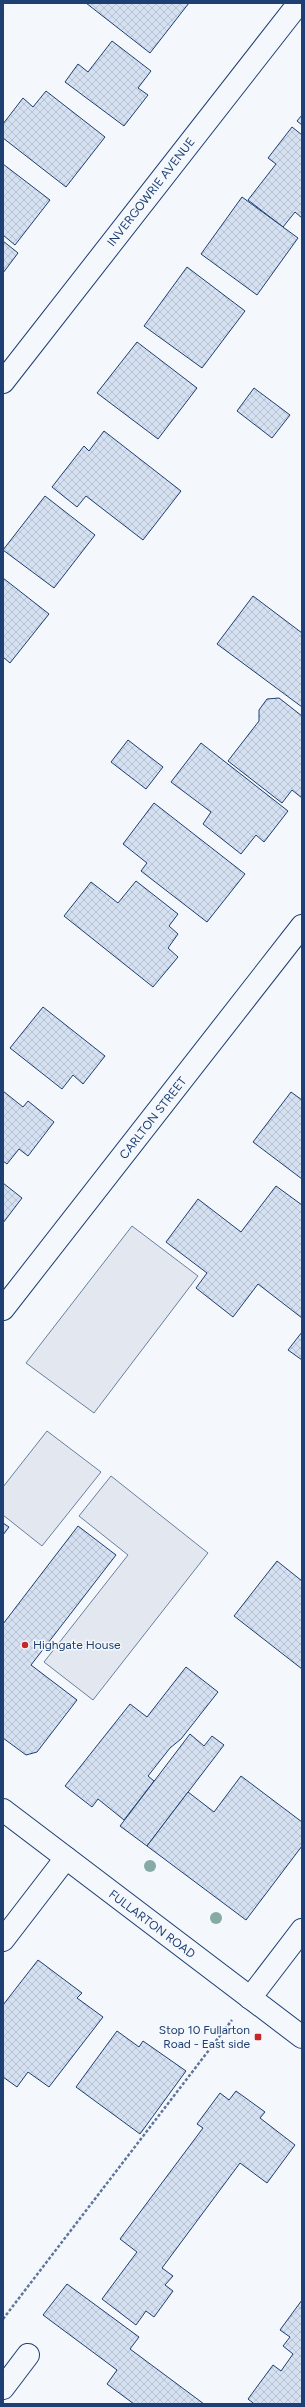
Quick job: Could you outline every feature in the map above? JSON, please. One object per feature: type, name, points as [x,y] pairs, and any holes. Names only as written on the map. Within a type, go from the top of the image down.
[{"type":"street","name":"INVERGOWRIE AVENUE","points":[[3,382],[299,3]]},
{"type":"street","name":"CARLTON STREET","points":[[3,1309],[302,926]]},
{"type":"street","name":"FULLARTON ROAD","points":[[3,1810],[302,2037]]},
{"type":"street","points":[[3,1940],[66,1858]]},
{"type":"street","points":[[250,1998],[302,1930]]},
{"type":"street","points":[[3,2388],[28,2355]]},
{"type":"path","points":[[3,2319],[250,1998]]},
{"type":"shaded area","points":[[132,1226],[198,1276],[94,1413],[26,1363]]},
{"type":"shaded area","points":[[47,1431],[101,1472],[42,1546],[3,1515],[3,1487]]},
{"type":"shaded area","points":[[111,1476],[208,1553],[93,1700],[44,1662],[128,1555],[79,1516]]},
{"type":"building","points":[[86,3],[189,3],[150,53]]},
{"type":"building","points":[[112,41],[151,71],[138,88],[148,95],[124,126],[65,82],[78,64],[88,72]]},
{"type":"building","points":[[46,91],[105,137],[66,187],[3,138],[3,124],[23,98],[33,107]]},
{"type":"building","points":[[302,115],[302,125],[297,121]]},
{"type":"building","points":[[292,127],[302,135],[302,218],[295,212],[283,227],[248,200],[276,164],[268,158]]},
{"type":"building","points":[[3,164],[50,200],[15,245],[3,235]]},
{"type":"building","points":[[242,197],[298,238],[257,295],[201,254]]},
{"type":"building","points":[[3,241],[18,253],[3,273]]},
{"type":"building","points":[[187,267],[245,311],[202,368],[144,326]]},
{"type":"building","points":[[137,342],[197,388],[158,439],[97,393]]},
{"type":"building","points":[[254,388],[290,415],[272,438],[237,411]]},
{"type":"building","points":[[104,431],[181,491],[143,540],[86,496],[77,507],[52,487],[84,446],[89,451]]},
{"type":"building","points":[[45,496],[95,535],[54,588],[3,550]]},
{"type":"building","points":[[3,578],[49,614],[10,663],[3,657]]},
{"type":"building","points":[[253,596],[302,633],[302,707],[217,644]]},
{"type":"building","points":[[279,698],[302,716],[302,798],[292,790],[282,803],[228,761],[259,721],[259,710],[267,699]]},
{"type":"building","points":[[128,740],[163,767],[146,789],[111,762]]},
{"type":"building","points":[[201,743],[288,811],[264,842],[256,835],[241,854],[203,824],[211,812],[171,782]]},
{"type":"building","points":[[154,803],[245,874],[207,922],[141,871],[147,863],[123,844]]},
{"type":"building","points":[[136,881],[178,914],[169,926],[178,934],[168,948],[178,957],[153,987],[64,916],[91,882],[118,903]]},
{"type":"building","points":[[43,1007],[105,1056],[83,1084],[73,1075],[62,1089],[10,1048]]},
{"type":"building","points":[[3,1091],[23,1107],[28,1101],[54,1122],[28,1156],[19,1149],[7,1164],[3,1161]]},
{"type":"building","points":[[291,1092],[302,1100],[302,1179],[253,1142]]},
{"type":"building","points":[[3,1183],[22,1198],[3,1223]]},
{"type":"building","points":[[276,1186],[302,1205],[302,1318],[258,1284],[233,1317],[196,1288],[207,1273],[166,1242],[198,1199],[241,1232]]},
{"type":"building","points":[[302,1332],[302,1360],[288,1350]]},
{"type":"building","points":[[3,1523],[9,1527],[3,1535]]},
{"type":"building","name":"Highgate House","points":[[78,1526],[116,1555],[31,1665],[77,1700],[37,1752],[26,1755],[3,1738],[3,1624]]},
{"type":"building","points":[[277,1561],[302,1581],[302,1669],[234,1616]]},
{"type":"building","points":[[186,1667],[218,1692],[181,1739],[170,1748],[148,1776],[154,1781],[124,1820],[98,1799],[92,1807],[65,1786],[130,1704],[147,1717]]},
{"type":"building","points":[[190,1734],[204,1746],[212,1736],[224,1745],[147,1846],[120,1826]]},
{"type":"building","points":[[241,1776],[302,1822],[302,1846],[246,1920],[147,1846],[188,1792],[214,1812]]},
{"type":"building","points":[[38,1960],[82,1993],[77,1998],[103,2017],[49,2087],[28,2072],[17,2087],[3,2077],[3,2005]]},
{"type":"building","points":[[117,2031],[139,2047],[143,2041],[186,2071],[140,2134],[76,2087]]},
{"type":"building","points":[[236,2091],[265,2112],[260,2118],[295,2145],[267,2183],[240,2163],[162,2268],[173,2276],[165,2285],[173,2291],[154,2317],[146,2311],[136,2325],[102,2299],[137,2252],[120,2239],[203,2128],[197,2124],[220,2093],[229,2100]]},
{"type":"building","points":[[67,2284],[139,2337],[130,2349],[204,2404],[134,2404],[107,2384],[117,2370],[43,2315]]},
{"type":"building","points":[[302,2300],[302,2404],[252,2404],[253,2403],[248,2399],[273,2365],[281,2371],[293,2354],[283,2346],[290,2337],[280,2330]]},
{"type":"place","name":"Highgate House","points":[[25,1645]]},
{"type":"place","name":"Stop 10 Fullarton Road - East side","points":[[258,2037]]}]
